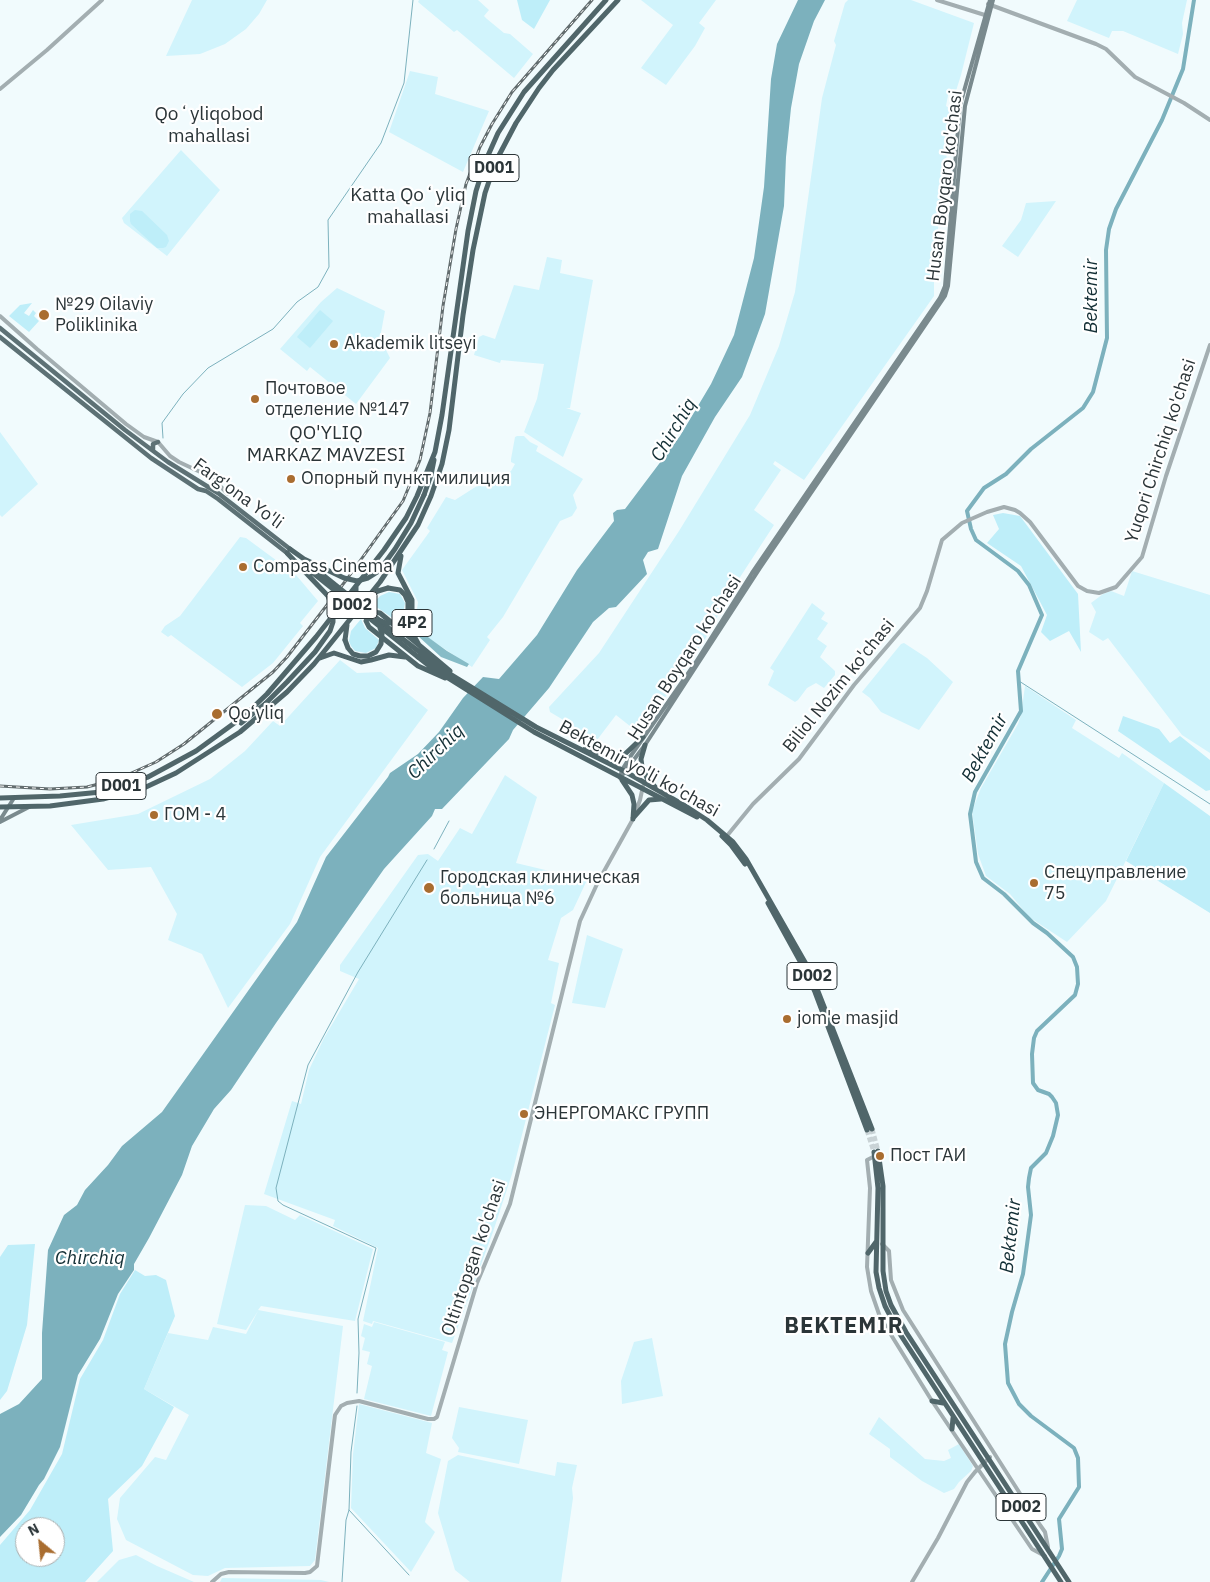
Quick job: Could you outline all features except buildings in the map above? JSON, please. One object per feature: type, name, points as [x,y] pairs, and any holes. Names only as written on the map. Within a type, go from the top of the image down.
[{"type":"highway","name":"D001","points":[[0,798],[85,794],[124,785],[169,766],[217,737],[244,716],[267,694],[316,637],[356,586],[406,518],[418,496],[435,452],[468,231],[483,166],[492,146],[524,92],[606,0]]},
{"type":"highway","name":"D001","points":[[0,807],[71,804],[114,797],[146,787],[176,773],[247,727],[287,692],[314,664],[368,596],[404,548],[418,525],[431,496],[443,457],[449,430],[469,277],[485,193],[504,144],[539,88],[558,64],[618,0]]},
{"type":"highway","points":[[532,83],[539,88]]},
{"type":"highway","points":[[476,191],[485,193]]},
{"type":"highway","points":[[288,551],[346,579],[357,581],[368,578],[377,572],[390,558],[409,527],[431,475],[435,452]]},
{"type":"highway","name":"4P2","points":[[404,548],[398,572],[412,600],[412,630],[419,644],[460,683]]},
{"type":"highway","points":[[217,737],[248,718],[265,704],[315,652],[330,631],[333,620],[333,607],[328,596],[288,551]]},
{"type":"highway","name":"Farg'ona Yo'li","points":[[288,551],[420,655],[460,683]]},
{"type":"highway","points":[[338,608],[343,606],[349,608],[352,614],[345,632],[345,640],[348,648],[354,654],[362,657],[372,654],[379,648],[382,640],[378,622],[396,622],[403,618],[408,608],[408,600],[398,590],[388,588],[363,598],[358,597],[355,592],[356,586]]},
{"type":"highway","points":[[410,660],[368,627],[366,621],[368,616],[373,612],[380,613],[419,644]]},
{"type":"highway","name":"4P2","points":[[314,664],[322,657],[334,653],[361,662],[392,654],[402,656],[429,672],[460,683]]},
{"type":"highway","name":"Bektemir yo'li ko'chasi","points":[[460,683],[620,778],[660,792],[694,811],[726,837],[744,862],[806,972],[870,1130]]},
{"type":"highway","name":"Bektemir yo'li ko'chasi","points":[[535,729],[624,771],[643,786],[694,815],[726,837]]},
{"type":"highway","points":[[572,745],[617,757],[626,754],[643,737]]},
{"type":"highway","points":[[645,745],[641,760],[643,770],[647,778],[660,792]]},
{"type":"highway","points":[[620,778],[628,786],[632,795],[634,804],[632,819]]},
{"type":"highway","points":[[632,819],[650,800],[654,798],[665,800]]},
{"type":"highway","name":"D002","points":[[876,1153],[878,1188],[876,1277],[885,1306],[898,1331],[1061,1582]]},
{"type":"highway","name":"D002","points":[[876,1153],[883,1186],[882,1267],[885,1286],[895,1314],[1069,1582]]},
{"type":"highway","points":[[868,1253],[876,1241]]},
{"type":"highway","points":[[932,1401],[944,1402]]},
{"type":"highway","points":[[952,1430],[953,1417]]},
{"type":"main road","name":"Husan Boyqaro ko'chasi","points":[[624,771],[645,745],[827,468],[943,300],[948,286],[960,105],[991,2]]},
{"type":"main road","name":"Husan Boyqaro ko'chasi","points":[[620,778],[643,737],[696,662],[757,566],[940,298],[944,286],[959,136]]},
{"type":"main road","name":"Farg'ona Yo'li","points":[[0,328],[153,451],[218,493],[288,551]]},
{"type":"main road","name":"Farg'ona Yo'li","points":[[0,336],[151,458],[198,489],[206,491],[218,499],[288,551]]},
{"type":"main road","points":[[153,451],[152,445],[158,442]]},
{"type":"main road","points":[[0,821],[14,798]]},
{"type":"main road","points":[[0,821],[28,807]]},
{"type":"street","points":[[0,89],[54,44],[102,0]]},
{"type":"street","points":[[938,0],[987,15]]},
{"type":"street","points":[[991,2],[1106,49],[1136,78],[1184,103],[1210,120]]},
{"type":"street","points":[[0,316],[126,424],[144,437],[158,442],[174,459],[210,477],[228,494]]},
{"type":"street","name":"Yuqori Chirchiq ko'chasi","points":[[947,535],[962,523],[1004,507],[1020,513],[1030,522],[1078,586],[1088,591],[1099,593],[1116,587],[1142,557],[1166,476],[1210,345]]},
{"type":"street","name":"Biliol Nozim ko'chasi","points":[[726,837],[752,804],[799,759],[854,685],[920,608],[931,580],[938,548],[947,535]]},
{"type":"street","name":"Oltintopgan ko'chasi","points":[[212,1582],[221,1574],[229,1572],[305,1573],[314,1570],[317,1566],[335,1415],[341,1406],[353,1401],[359,1401],[428,1420],[437,1418],[477,1283],[510,1204],[580,921],[602,874],[632,819],[640,800],[643,786]]},
{"type":"street","points":[[876,1153],[867,1160],[870,1188],[868,1253],[869,1284],[880,1317],[932,1401],[1032,1549],[1046,1558]]},
{"type":"street","points":[[882,1244],[889,1251],[890,1274],[898,1300],[1045,1532],[1048,1548]]},
{"type":"street","points":[[912,1582],[938,1538],[965,1485],[994,1454]]},
{"type":"shaded area","points":[[192,0],[267,0],[259,14],[246,29],[225,44],[200,54],[166,56]]},
{"type":"shaded area","points":[[419,0],[478,0],[489,10],[484,16],[487,19],[504,33],[510,34],[533,54],[514,78],[457,30],[454,32],[418,2]]},
{"type":"shaded area","points":[[517,0],[550,0],[534,29],[522,20]]},
{"type":"shaded area","points":[[641,0],[716,0],[699,23],[705,28],[695,46],[666,85],[641,68],[673,25]]},
{"type":"shaded area","points":[[848,0],[911,0],[974,23],[956,91],[949,90],[946,106],[952,110],[934,263],[934,296],[804,480],[775,461],[773,464],[781,470],[754,510],[774,525],[731,591],[707,636],[640,734],[616,715],[597,740],[550,712],[549,707],[599,653],[679,531],[750,415],[779,346],[795,292],[822,98],[836,45],[834,41],[845,3]]},
{"type":"shaded area","points":[[1077,0],[1187,0],[1182,23],[1183,34],[1178,54],[1123,31],[1112,31],[1109,38],[1067,21]]},
{"type":"shaded area","points":[[410,71],[438,77],[435,94],[489,111],[463,172],[389,132]]},
{"type":"shaded area","points":[[181,150],[220,190],[167,256],[124,223],[122,218]]},
{"type":"shaded area","points":[[1056,201],[1018,257],[1002,246],[1021,220],[1026,203]]},
{"type":"shaded area","points":[[135,210],[142,211],[167,235],[169,241],[166,247],[157,248],[131,224],[130,214]]},
{"type":"shaded area","points":[[547,257],[562,260],[560,273],[593,280],[570,408],[566,408],[581,413],[563,457],[524,432],[537,399],[544,364],[501,360],[500,363],[474,355],[479,337],[483,335],[495,339],[514,285],[539,290]]},
{"type":"shaded area","name":"Akademik litseyi","points":[[337,288],[385,311],[380,338],[390,358],[356,404],[310,367],[307,371],[280,349],[321,302]]},
{"type":"shaded area","points":[[32,303],[24,313],[29,316],[33,310],[36,313],[34,316],[39,321],[29,332],[9,316],[20,305]]},
{"type":"shaded area","points":[[320,310],[333,321],[310,348],[297,337]]},
{"type":"shaded area","points":[[0,432],[38,484],[2,517],[0,515]]},
{"type":"shaded area","points":[[524,436],[538,446],[536,451],[583,479],[573,495],[577,508],[572,516],[560,521],[503,617],[487,637],[490,640],[472,667],[416,630],[418,602],[402,570],[430,531],[427,528],[446,497],[455,500],[477,486],[495,483],[511,471],[515,464],[511,462],[511,459],[515,437]]},
{"type":"shaded area","points":[[1003,513],[1020,516],[1078,594],[1081,652],[1069,631],[1050,641],[1041,632],[1047,615],[1021,566],[987,543],[999,529],[993,515]]},
{"type":"shaded area","points":[[240,537],[246,538],[296,575],[318,601],[300,623],[303,626],[273,663],[242,687],[171,635],[168,637],[161,632],[165,626],[180,616]]},
{"type":"shaded area","points":[[1132,571],[1210,595],[1210,753],[1182,735],[1108,638],[1103,641],[1089,632],[1096,612],[1091,603],[1103,594],[1111,591],[1124,596]]},
{"type":"shaded area","points":[[389,592],[400,594],[405,603],[403,614],[394,619],[378,608],[370,607],[380,596]]},
{"type":"shaded area","points":[[812,603],[825,613],[821,619],[828,623],[817,639],[827,646],[820,657],[835,671],[835,675],[824,688],[816,683],[807,688],[795,702],[768,685],[774,671],[770,668]]},
{"type":"shaded area","points":[[361,619],[365,628],[379,640],[376,648],[366,653],[355,651],[349,641],[351,631]]},
{"type":"shaded area","points":[[421,632],[469,664],[467,667],[441,657],[418,636]]},
{"type":"shaded area","points":[[904,643],[927,658],[953,682],[919,730],[881,712],[870,698],[862,692],[901,644]]},
{"type":"shaded area","points":[[340,660],[357,673],[381,672],[428,710],[320,857],[290,924],[228,1008],[202,954],[168,940],[177,914],[151,867],[108,870],[71,825],[138,814],[210,779],[245,751],[273,721],[280,726]]},
{"type":"shaded area","points":[[1025,686],[1076,720],[1072,728],[1119,758],[1122,753],[1164,783],[1106,901],[1067,942],[1029,917],[1010,894],[986,876],[978,854],[972,811],[981,788],[1018,724]]},
{"type":"shaded area","points":[[1123,716],[1159,729],[1170,743],[1180,736],[1210,760],[1210,790],[1206,791],[1118,731]]},
{"type":"shaded area","points":[[505,775],[537,797],[516,863],[587,880],[573,910],[561,918],[548,960],[559,963],[551,1003],[555,1005],[512,1174],[452,1343],[373,1321],[372,1324],[363,1321],[378,1248],[333,1226],[335,1220],[264,1194],[292,1101],[301,1104],[309,1070],[324,1038],[359,979],[340,971],[340,965],[418,855],[428,854],[438,861],[460,828],[472,834]]},
{"type":"shaded area","points":[[1164,783],[1210,816],[1210,913],[1126,861]]},
{"type":"shaded area","points":[[587,935],[623,949],[605,1008],[572,1003]]},
{"type":"shaded area","points":[[245,1205],[266,1206],[295,1220],[300,1215],[373,1249],[355,1321],[261,1306],[258,1310],[343,1326],[315,1560],[310,1566],[225,1568],[208,1576],[193,1575],[126,1540],[117,1519],[120,1498],[155,1457],[166,1460],[189,1415],[144,1389],[168,1333],[208,1340],[213,1327],[246,1334],[258,1311],[246,1330],[217,1324]]},
{"type":"shaded area","points":[[35,1244],[27,1325],[7,1391],[0,1400],[0,1257],[8,1245]]},
{"type":"shaded area","points":[[135,1270],[145,1276],[156,1275],[166,1280],[175,1316],[144,1389],[174,1407],[142,1466],[108,1499],[113,1551],[85,1582],[0,1582],[0,1545],[15,1528],[15,1567],[65,1567],[65,1517],[24,1517],[30,1510],[62,1454],[80,1379],[103,1340],[120,1294]]},
{"type":"shaded area","points":[[374,1322],[445,1342],[442,1350],[448,1352],[431,1416],[364,1399],[372,1366],[367,1364],[370,1352],[362,1350],[365,1338],[361,1336],[364,1324],[372,1327]]},
{"type":"shaded area","points":[[652,1338],[663,1396],[622,1404],[621,1381],[634,1342]]},
{"type":"shaded area","points":[[359,1404],[432,1423],[426,1453],[441,1459],[425,1522],[435,1532],[411,1572],[351,1508],[353,1454]]},
{"type":"shaded area","points":[[459,1407],[528,1420],[519,1464],[458,1452],[459,1448],[452,1438]]},
{"type":"shaded area","points":[[879,1417],[925,1459],[944,1461],[951,1458],[948,1450],[959,1444],[973,1466],[971,1471],[954,1489],[944,1493],[922,1481],[890,1457],[890,1449],[869,1434]]},
{"type":"shaded area","points":[[458,1455],[555,1476],[557,1462],[577,1465],[572,1488],[573,1498],[561,1582],[470,1582],[455,1570],[438,1513],[448,1461]]},
{"type":"shaded area","points":[[136,1555],[194,1582],[97,1582],[119,1560]]},
{"type":"shaded area","points":[[222,1578],[321,1580],[329,1582],[220,1582]]},
{"type":"water","name":"Chirchiq","points":[[798,0],[825,0],[814,21],[799,64],[791,108],[784,206],[765,314],[742,377],[715,417],[682,476],[658,549],[648,552],[643,560],[647,574],[616,607],[609,608],[593,622],[549,688],[513,730],[509,739],[442,809],[435,809],[432,816],[384,869],[231,1090],[214,1109],[192,1146],[182,1175],[134,1264],[134,1270],[118,1294],[100,1339],[78,1375],[60,1447],[44,1479],[21,1515],[15,1517],[15,1521],[0,1537],[0,1414],[19,1404],[42,1379],[42,1333],[48,1250],[64,1215],[77,1205],[85,1190],[108,1165],[122,1146],[162,1112],[297,922],[326,857],[390,773],[418,754],[439,732],[463,698],[483,677],[499,679],[537,635],[577,570],[614,521],[613,513],[617,510],[625,509],[680,436],[711,384],[734,335],[754,258],[764,187],[771,79],[777,44]]},
{"type":"waterway","points":[[163,438],[162,423],[183,394],[208,368],[273,329],[297,302],[318,287],[329,267],[328,220],[381,143],[404,83],[413,0]]},
{"type":"waterway","name":"Bektemir","points":[[1042,1582],[1062,1549],[1059,1519],[1079,1487],[1078,1458],[1074,1448],[1031,1416],[1019,1404],[1008,1383],[1005,1344],[1023,1274],[1031,1215],[1028,1187],[1031,1168],[1046,1153],[1053,1136],[1058,1115],[1056,1103],[1052,1097],[1038,1090],[1033,1083],[1032,1054],[1034,1038],[1037,1031],[1075,995],[1078,984],[1077,967],[1073,957],[1033,923],[1004,894],[983,878],[976,862],[970,814],[975,792],[1021,711],[1018,671],[1042,615],[1029,585],[1018,571],[976,540],[971,529],[967,511],[984,488],[1006,474],[1031,449],[1083,408],[1093,392],[1107,338],[1106,250],[1109,229],[1116,209],[1162,120],[1183,69],[1194,0]]},
{"type":"waterway","points":[[1019,681],[1210,804]]},
{"type":"waterway","points":[[434,849],[449,821]]},
{"type":"waterway","points":[[357,1393],[358,1319],[376,1248],[283,1205],[278,1201],[276,1188],[308,1065],[358,972],[427,860]]},
{"type":"waterway","points":[[342,1582],[346,1520],[349,1510],[351,1452],[357,1406]]},
{"type":"waterway","points":[[349,1510],[409,1575]]},
{"type":"tunnel","points":[[872,1129],[878,1151]]},
{"type":"tunnel","points":[[867,1130],[874,1152]]},
{"type":"railway","points":[[0,786],[50,789],[87,787],[118,779],[156,762],[184,744],[273,672],[287,657],[347,579],[403,501],[420,460],[430,413],[443,306],[456,229],[466,184],[480,147],[512,92],[592,0]]},
{"type":"place","name":"№29 Oilaviy Poliklinika","points":[[44,315]]},
{"type":"place","name":"Akademik litseyi","points":[[334,344]]},
{"type":"place","name":"Почтовое отделение №147","points":[[255,399]]},
{"type":"place","name":"Опорный пункт милиция","points":[[291,479]]},
{"type":"place","name":"Compass Cinema","points":[[243,567]]},
{"type":"place","name":"Qo‘yliq","points":[[217,714]]},
{"type":"place","name":"ГОМ - 4","points":[[154,815]]},
{"type":"place","name":"Спецуправление 75","points":[[1034,883]]},
{"type":"place","name":"Городская клиническая больница №6","points":[[429,888]]},
{"type":"place","name":"jom'e masjid","points":[[787,1019]]},
{"type":"place","name":"ЭНЕРГОМАКС ГРУПП","points":[[524,1114]]},
{"type":"place","name":"Пост ГАИ","points":[[880,1156]]},
{"type":"district","name":"Qoʻyliqobod mahallasi","points":[[209,126]]},
{"type":"district","name":"Katta Qoʻyliq mahallasi","points":[[408,207]]},
{"type":"district","name":"QO'YLIQ MARKAZ MAVZESI","points":[[326,445]]},
{"type":"district","name":"BEKTEMIR","points":[[844,1327]]}]
